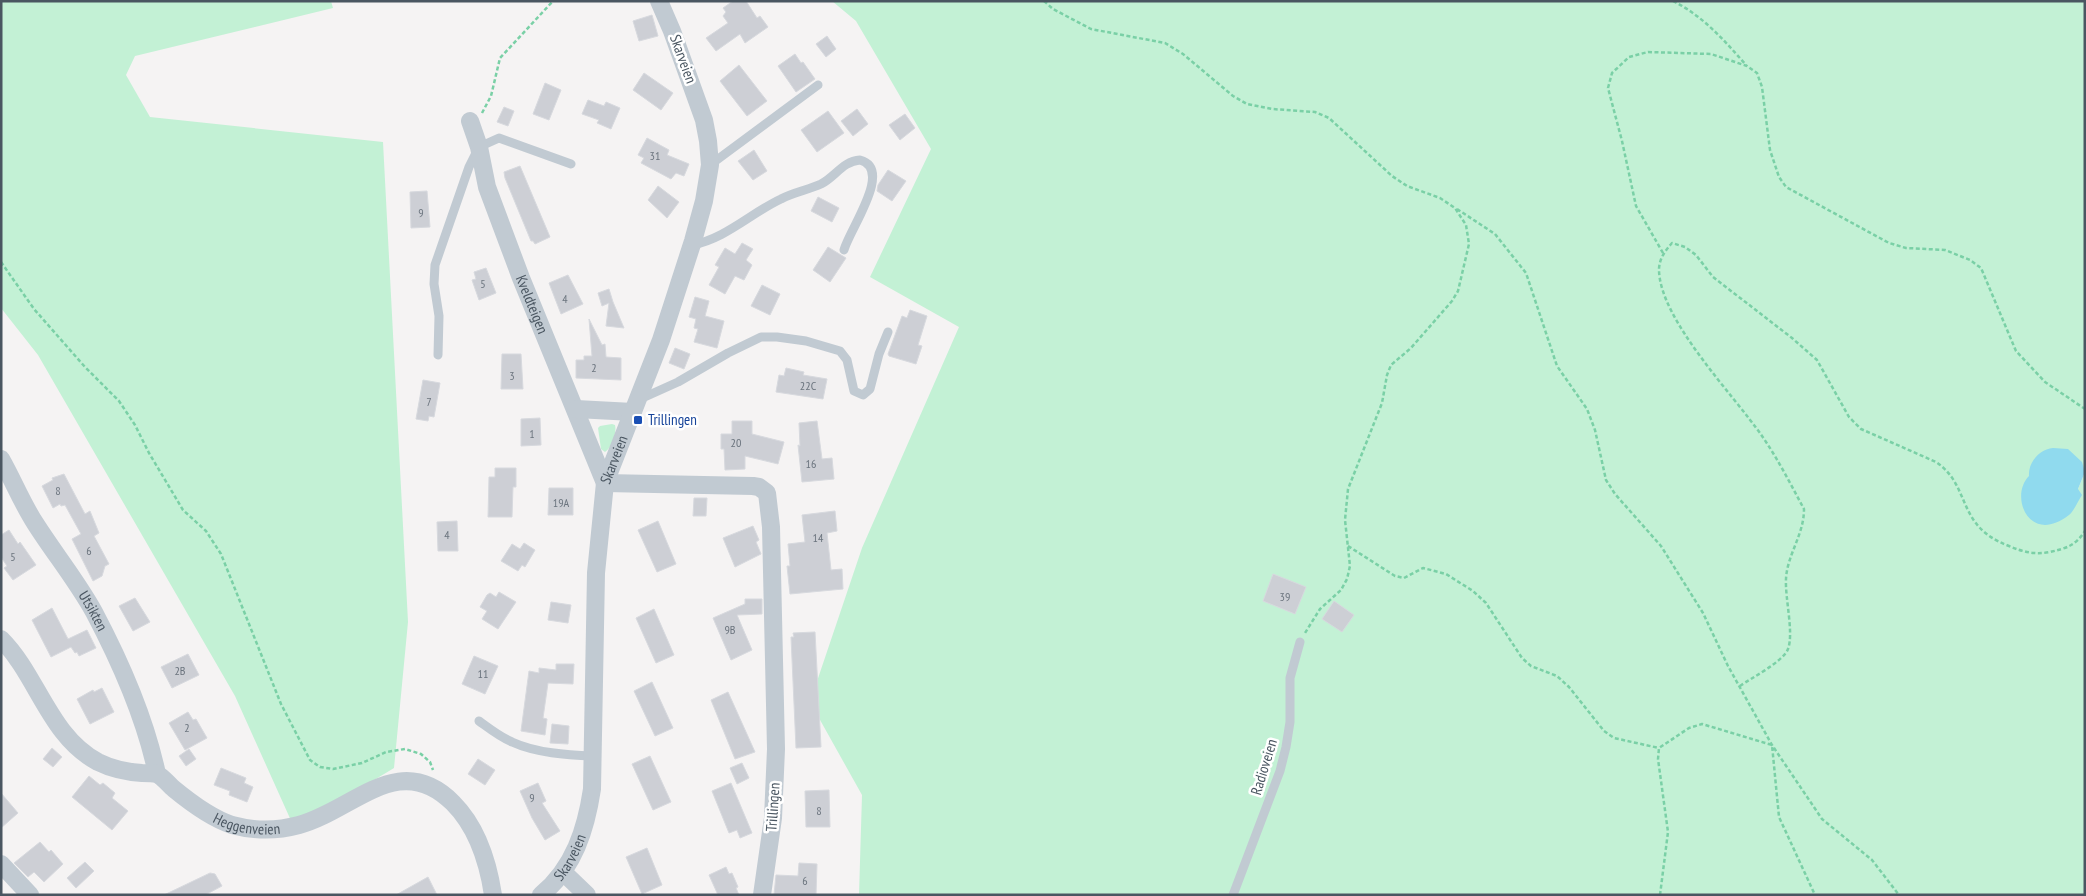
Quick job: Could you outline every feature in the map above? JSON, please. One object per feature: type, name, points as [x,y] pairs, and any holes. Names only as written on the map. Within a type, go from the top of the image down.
[{"type":"street","name":"Skarveien","points":[[541,895],[563,872],[577,848],[588,816],[592,789],[596,573],[605,483],[661,340],[692,245],[704,201],[710,165],[704,120],[660,1]]},
{"type":"street","name":"Kveldteigen","points":[[470,121],[480,147],[487,187],[517,269],[605,483]]},
{"type":"street","points":[[576,409],[636,406]]},
{"type":"street","name":"Utsikten","points":[[1,459],[34,522],[93,611],[122,668],[150,741],[157,774]]},
{"type":"street","name":"Trillingen","points":[[605,483],[753,486],[759,487],[767,494],[771,526],[776,750],[773,818],[762,895]]},
{"type":"street","points":[[1,638],[15,652],[59,728],[76,746],[96,761],[111,768],[157,774]]},
{"type":"street","name":"Heggenveien","points":[[157,774],[197,806],[212,815],[229,824],[262,830],[300,825],[387,784],[409,780],[427,784],[445,795],[464,814],[486,862],[493,895]]},
{"type":"street","points":[[1,864],[30,895]]},
{"type":"street","points":[[563,872],[587,895]]},
{"type":"lane","points":[[710,165],[818,85]]},
{"type":"lane","points":[[438,355],[439,316],[434,284],[435,265],[460,196],[464,178],[480,147],[499,138],[571,164]]},
{"type":"lane","points":[[692,245],[702,243],[724,233],[779,200],[822,183],[846,164],[860,160],[870,164],[872,169],[871,188],[847,238],[844,250]]},
{"type":"lane","points":[[636,406],[728,353],[761,337],[806,341],[840,351],[848,360],[854,391],[863,395],[870,389],[879,354],[888,332]]},
{"type":"lane","name":"Radioveien","points":[[1233,895],[1284,755],[1290,722],[1290,678],[1300,642]]},
{"type":"lane","points":[[479,721],[499,735],[521,745],[568,755],[593,756]]},
{"type":"path","points":[[470,121],[484,111],[491,96],[500,58],[553,1]]},
{"type":"path","points":[[1044,1],[1053,9],[1091,29],[1166,43],[1247,104],[1272,109],[1315,112],[1329,118],[1392,176],[1407,186],[1440,198],[1495,234],[1526,273],[1557,366],[1587,409],[1596,430],[1606,480],[1661,546],[1703,613],[1772,745],[1822,819],[1872,860],[1899,895]]},
{"type":"path","points":[[1673,1],[1685,7],[1715,30],[1747,66],[1757,73],[1762,87],[1770,150],[1779,177],[1786,187],[1889,243],[1906,248],[1945,250],[1970,260],[1981,268],[2016,351],[2045,382],[2085,409]]},
{"type":"path","points":[[1663,253],[1636,206],[1608,88],[1612,73],[1629,57],[1648,52],[1711,54],[1747,66]]},
{"type":"path","points":[[1300,642],[1320,609],[1341,590],[1347,580],[1350,566],[1345,520],[1348,489],[1382,403],[1386,375],[1391,365],[1411,348],[1452,301],[1458,291],[1469,244],[1466,226],[1455,208]]},
{"type":"path","points":[[1740,686],[1775,662],[1788,650],[1790,638],[1785,595],[1786,576],[1804,522],[1804,509],[1762,437],[1689,340],[1666,302],[1659,269],[1663,253],[1672,243],[1685,247],[1696,255],[1712,276],[1792,338],[1817,360],[1849,417],[1861,429],[1936,462],[1947,469],[1970,517],[1980,531],[2000,543],[2023,552],[2039,554],[2064,549],[2078,542],[2085,531]]},
{"type":"path","points":[[1,262],[34,309],[85,368],[119,401],[135,424],[149,453],[183,510],[206,531],[221,554],[281,704],[310,760],[320,767],[333,769],[362,763],[386,752],[405,749],[421,754],[430,762],[434,772]]},
{"type":"path","points":[[1348,546],[1395,576],[1404,578],[1423,568],[1446,574],[1466,587],[1486,602],[1522,658],[1531,666],[1557,676],[1569,687],[1604,731],[1614,738],[1659,748],[1689,728],[1702,724],[1772,745]]},
{"type":"path","points":[[1772,745],[1779,817],[1815,895]]},
{"type":"path","points":[[1659,748],[1658,759],[1668,832],[1660,895]]},
{"type":"green space","points":[[1,1],[331,1],[333,8],[135,56],[126,75],[150,117],[383,142],[408,622],[394,768],[346,797],[293,825],[235,696],[38,355],[1,308]]},
{"type":"green space","points":[[832,1],[2085,1],[2085,472],[2085,895],[859,895],[862,795],[810,702],[862,548],[959,327],[870,277],[931,149],[856,21]],"holes":[[[2085,472],[2078,489],[2029,476]]]},
{"type":"green space","points":[[612,424],[615,425],[615,436],[612,444],[605,452],[601,449],[598,428]]},
{"type":"water","points":[[2053,448],[2068,449],[2082,462],[2085,472],[2078,489],[2082,495],[2071,513],[2055,523],[2043,525],[2033,522],[2027,515],[2022,505],[2021,495],[2033,461],[2039,454]]},
{"type":"building","points":[[733,1],[746,1],[757,18],[760,16],[768,27],[745,43],[740,34],[716,51],[706,38],[728,23],[723,16],[726,12],[723,8]]},
{"type":"building","points":[[652,15],[658,36],[639,41],[633,21]]},
{"type":"building","points":[[827,36],[836,49],[826,57],[816,44]]},
{"type":"building","points":[[795,54],[815,79],[796,92],[778,66]]},
{"type":"building","points":[[739,65],[767,101],[747,116],[720,81]]},
{"type":"building","points":[[644,73],[673,93],[661,110],[633,90]]},
{"type":"building","points":[[545,83],[561,90],[549,120],[533,114]]},
{"type":"building","points":[[588,100],[604,106],[606,102],[620,108],[611,129],[597,123],[599,120],[582,114]]},
{"type":"building","points":[[504,107],[514,111],[508,126],[497,122]]},
{"type":"building","points":[[857,109],[868,124],[853,136],[841,121]]},
{"type":"building","points":[[828,111],[844,133],[817,152],[801,130]]},
{"type":"building","points":[[905,114],[915,128],[900,140],[889,125]]},
{"type":"building","points":[[647,138],[669,150],[667,155],[689,164],[684,176],[676,173],[671,179],[641,163],[644,158],[638,155]]},
{"type":"building","points":[[754,150],[767,171],[753,180],[738,161]]},
{"type":"building","points":[[520,166],[550,237],[535,244],[531,241],[505,178],[504,172]]},
{"type":"building","points":[[888,170],[906,181],[892,201],[877,191],[878,185]]},
{"type":"building","points":[[658,186],[679,202],[667,218],[648,200]]},
{"type":"building","points":[[427,191],[430,227],[411,228],[410,192]]},
{"type":"building","points":[[818,197],[839,208],[832,222],[811,211]]},
{"type":"building","points":[[742,243],[753,249],[746,260],[752,265],[744,280],[735,276],[725,294],[709,285],[719,267],[715,265],[725,248],[735,254]]},
{"type":"building","points":[[828,247],[846,258],[830,282],[813,270]]},
{"type":"building","points":[[486,268],[496,293],[479,300],[472,280],[476,279],[474,272]]},
{"type":"building","points":[[568,275],[583,304],[561,314],[549,283]]},
{"type":"building","points":[[762,285],[780,294],[770,315],[751,306]]},
{"type":"building","points":[[609,289],[624,328],[606,326],[609,303],[602,306],[598,293]]},
{"type":"building","points":[[695,297],[709,301],[705,316],[724,321],[717,348],[694,342],[698,329],[694,328],[696,319],[689,317]]},
{"type":"building","points":[[910,310],[927,316],[918,345],[922,346],[916,364],[889,356],[888,354],[902,316],[907,318]]},
{"type":"building","points":[[589,319],[602,345],[605,344],[606,357],[621,358],[621,380],[576,378],[576,360],[584,360],[584,356],[592,356]]},
{"type":"building","points":[[675,348],[690,354],[684,369],[669,363]]},
{"type":"building","points":[[502,354],[521,354],[523,389],[501,389]]},
{"type":"building","points":[[786,368],[804,372],[803,375],[827,379],[823,399],[776,392],[779,375],[784,376]]},
{"type":"building","points":[[423,380],[440,383],[434,417],[429,416],[428,421],[416,419]]},
{"type":"building","points":[[540,418],[541,445],[521,446],[521,419]]},
{"type":"building","points":[[732,421],[752,421],[752,434],[784,442],[778,464],[745,456],[745,469],[725,470],[724,449],[721,449],[721,434],[732,434]]},
{"type":"building","points":[[817,421],[822,459],[832,458],[834,479],[802,482],[798,445],[800,446],[799,423]]},
{"type":"building","points":[[495,468],[516,468],[516,487],[513,487],[512,517],[488,517],[489,477],[495,477]]},
{"type":"building","points":[[64,474],[85,514],[90,511],[99,533],[94,536],[109,564],[105,566],[102,576],[93,581],[72,539],[81,534],[65,505],[61,506],[60,504],[53,508],[42,486],[53,480],[52,478]]},
{"type":"building","points":[[549,488],[573,488],[573,515],[548,515]]},
{"type":"building","points":[[694,498],[707,498],[706,516],[693,516]]},
{"type":"building","points":[[835,511],[837,531],[827,533],[831,570],[842,569],[843,589],[790,594],[787,566],[790,566],[788,544],[805,542],[802,515]]},
{"type":"building","points":[[457,521],[458,551],[438,551],[437,522]]},
{"type":"building","points":[[658,521],[676,564],[657,572],[638,530]]},
{"type":"building","points":[[753,526],[759,540],[756,542],[761,554],[735,567],[723,538]]},
{"type":"building","points":[[9,530],[36,565],[13,580],[4,568],[7,566],[1,557],[1,535]]},
{"type":"building","points":[[524,543],[535,550],[525,567],[522,565],[518,571],[501,561],[512,544],[520,549]]},
{"type":"building","points":[[1273,574],[1306,587],[1295,614],[1263,601]]},
{"type":"building","points":[[499,592],[516,602],[498,629],[482,619],[487,611],[480,607],[487,595],[490,593],[496,597]]},
{"type":"building","points":[[135,598],[150,622],[133,631],[119,606]]},
{"type":"building","points":[[745,599],[762,599],[762,614],[737,615],[752,650],[731,660],[713,618],[745,604]]},
{"type":"building","points":[[1334,601],[1354,615],[1342,632],[1322,619]]},
{"type":"building","points":[[551,602],[571,605],[568,623],[548,620]]},
{"type":"building","points":[[52,608],[68,639],[87,630],[96,648],[79,656],[71,647],[51,657],[32,620]]},
{"type":"building","points":[[654,609],[674,655],[656,663],[636,618]]},
{"type":"building","points":[[815,632],[821,747],[796,748],[791,637],[794,637],[793,633]]},
{"type":"building","points":[[188,654],[199,675],[172,688],[161,667]]},
{"type":"building","points":[[474,656],[498,666],[485,694],[462,684]]},
{"type":"building","points":[[556,664],[574,664],[573,684],[548,683],[543,718],[547,719],[545,735],[521,731],[529,671],[539,673],[539,668],[556,670]]},
{"type":"building","points":[[652,682],[673,728],[655,736],[634,691]]},
{"type":"building","points":[[102,688],[114,712],[90,724],[77,699],[93,690],[94,692]]},
{"type":"building","points":[[728,692],[755,752],[735,759],[711,700]]},
{"type":"building","points":[[188,712],[193,720],[196,719],[207,738],[185,750],[169,723]]},
{"type":"building","points":[[552,724],[569,726],[568,744],[550,743]]},
{"type":"building","points":[[52,748],[62,757],[53,767],[43,759]]},
{"type":"building","points":[[189,749],[196,759],[186,766],[179,756]]},
{"type":"building","points":[[650,756],[671,802],[653,810],[632,764]]},
{"type":"building","points":[[478,759],[495,770],[485,785],[468,774]]},
{"type":"building","points":[[742,763],[749,778],[737,784],[730,768]]},
{"type":"building","points":[[221,768],[246,778],[244,783],[253,787],[247,802],[229,795],[230,791],[214,785]]},
{"type":"building","points":[[89,776],[100,785],[103,783],[115,793],[112,798],[128,811],[112,830],[72,797]]},
{"type":"building","points":[[538,783],[546,801],[542,803],[560,831],[545,840],[532,818],[520,791]]},
{"type":"building","points":[[731,783],[752,833],[740,838],[737,830],[729,833],[712,791]]},
{"type":"building","points":[[829,790],[830,827],[806,827],[805,791]]},
{"type":"building","points":[[1,793],[18,813],[1,828]]},
{"type":"building","points":[[40,842],[49,852],[51,850],[63,864],[44,882],[34,872],[28,877],[14,863]]},
{"type":"building","points":[[647,848],[662,885],[642,894],[626,857]]},
{"type":"building","points":[[85,862],[94,871],[76,888],[67,878]]},
{"type":"building","points":[[799,863],[817,864],[816,895],[774,895],[776,875],[798,876]]},
{"type":"building","points":[[726,867],[729,874],[732,873],[739,895],[718,895],[709,875]]},
{"type":"building","points":[[210,873],[215,874],[222,886],[205,895],[164,895]]},
{"type":"building","points":[[428,877],[437,895],[396,895]]},
{"type":"place","name":"Trillingen","points":[[638,420]]}]
